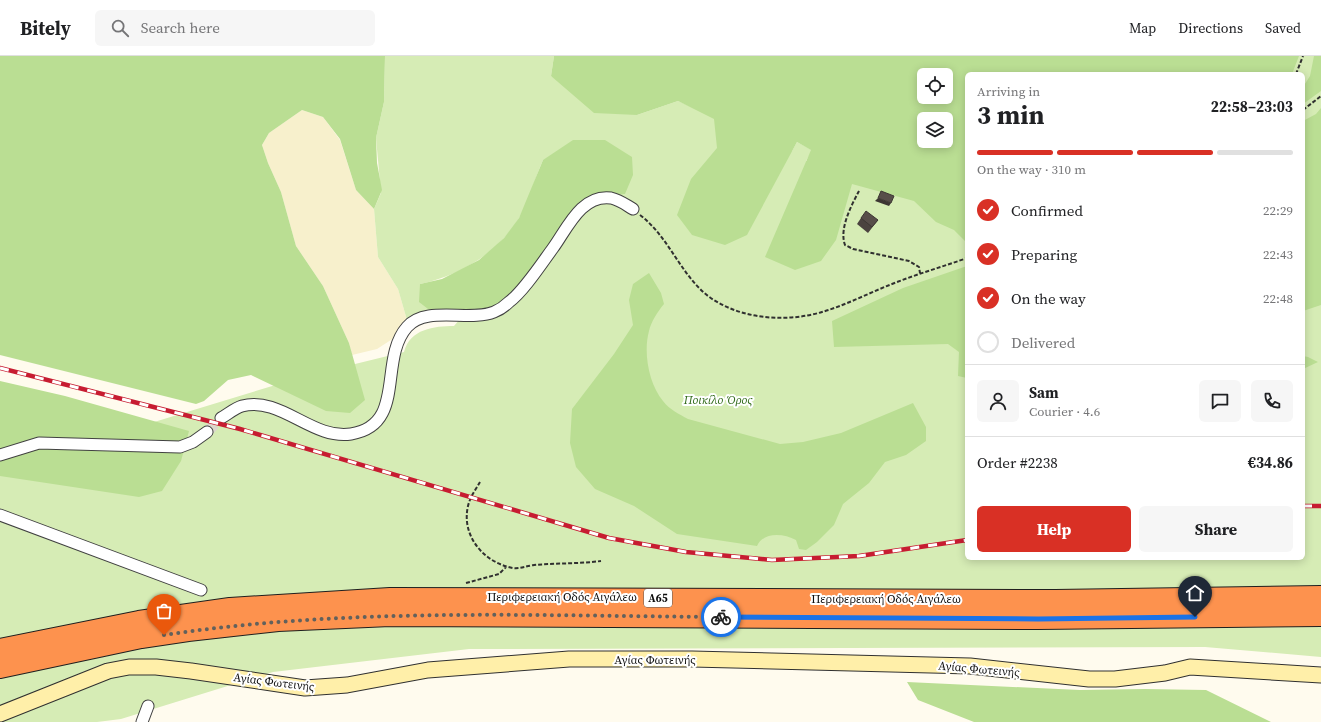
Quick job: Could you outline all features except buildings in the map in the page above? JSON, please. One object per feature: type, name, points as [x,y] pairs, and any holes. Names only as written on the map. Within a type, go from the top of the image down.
[{"type":"highway","name":"Περιφερειακή Οδός Αιγάλεω","points":[[0,649],[139,621],[230,608],[336,600],[456,597],[1055,600],[1321,596]]},
{"type":"highway","name":"Περιφερειακή Οδός Αιγάλεω","points":[[0,668],[141,638],[188,631],[278,621],[353,617],[1038,619],[1321,616]]},
{"type":"street","points":[[221,418],[242,406],[264,405],[325,433],[337,435],[351,434],[373,426],[383,414],[389,392],[395,349],[407,327],[417,320],[427,317],[478,315],[494,312],[511,301],[553,248],[573,217],[585,206],[598,199],[611,198],[621,202],[632,210]]},
{"type":"street","points":[[0,455],[39,444],[180,447],[193,442],[207,432]]},
{"type":"street","points":[[0,515],[201,590]]},
{"type":"street","name":"Αγίας Φωτεινής","points":[[0,714],[108,671],[129,667],[156,667],[191,671],[304,688],[347,685],[428,670],[569,659],[970,666],[1089,679],[1123,678],[1165,673],[1190,667],[1321,675]]},
{"type":"street","points":[[142,722],[148,706]]},
{"type":"path","points":[[1297,72],[1303,56]]},
{"type":"path","points":[[1305,108],[1321,96]]},
{"type":"path","points":[[858,192],[849,213],[842,238],[845,245],[853,249],[909,261],[919,267],[920,273]]},
{"type":"path","points":[[632,210],[649,222],[662,237],[692,280],[708,296],[724,305],[746,313],[768,317],[796,318],[822,312],[920,273],[965,259]]},
{"type":"path","points":[[480,482],[468,507],[466,516],[469,532],[475,545],[482,554],[493,561],[506,566],[520,568],[533,565],[601,561]]},
{"type":"path","points":[[456,597],[457,588],[461,585],[478,578],[499,574],[506,566]]},
{"type":"shaded area","points":[[302,110],[323,117],[340,140],[356,190],[374,209],[378,257],[398,289],[407,320],[397,336],[377,349],[352,355],[349,343],[323,286],[296,246],[281,192],[262,145],[269,133]]},
{"type":"green space","points":[[0,56],[385,56],[384,102],[376,138],[377,163],[382,190],[374,209],[356,190],[340,139],[323,117],[302,110],[269,133],[262,145],[281,192],[296,246],[323,286],[349,343],[365,400],[350,413],[326,411],[251,375],[228,380],[204,401],[196,404],[0,355]]},
{"type":"green space","name":"Ποικίλο Όρος","points":[[385,56],[554,56],[551,76],[637,115],[678,101],[792,151],[797,142],[812,150],[806,161],[965,198],[965,560],[1305,560],[1305,72],[1263,72],[1281,56],[1321,56],[1321,657],[1205,647],[469,649],[273,672],[121,719],[97,722],[0,722],[0,443],[141,426],[302,377],[404,352],[407,344],[412,338],[424,330],[454,326],[606,148],[543,160],[522,213],[509,232],[488,253],[475,262],[449,275],[420,284],[432,312],[417,315],[407,320],[398,289],[378,257],[374,209],[381,193],[376,138],[384,102]]},
{"type":"green space","points":[[554,56],[1299,56],[1293,72],[965,72],[965,241],[954,230],[936,222],[914,201],[852,184],[836,240],[821,261],[795,270],[765,257],[811,150],[797,142],[747,235],[725,245],[692,235],[677,215],[691,179],[717,148],[714,119],[678,101],[637,115],[594,113],[551,76]]},
{"type":"green space","points":[[1314,56],[1321,56],[1321,91],[1305,103],[1305,84],[1310,76]]},
{"type":"green space","points":[[1321,108],[1321,305],[1305,310],[1305,120],[1316,114]]},
{"type":"green space","points":[[573,140],[605,140],[632,157],[633,175],[625,194],[596,196],[507,300],[493,308],[480,311],[432,312],[419,302],[420,284],[442,279],[479,260],[504,238],[519,218],[543,160]]},
{"type":"green space","points":[[965,267],[965,378],[958,376],[959,352],[948,344],[834,347],[832,321],[903,288]]},
{"type":"green space","points":[[649,273],[661,293],[664,304],[651,324],[649,331],[647,340],[648,368],[658,394],[666,404],[678,413],[688,419],[780,444],[803,442],[841,433],[913,403],[926,427],[926,441],[906,455],[885,462],[869,483],[843,504],[834,525],[817,542],[806,550],[799,549],[796,540],[780,535],[764,538],[757,546],[677,534],[634,506],[595,489],[576,467],[570,443],[572,409],[614,354],[633,325],[629,300],[633,284]]},
{"type":"green space","points":[[1305,356],[1318,362],[1305,368]]},
{"type":"green space","points":[[0,381],[65,396],[189,431],[181,461],[162,491],[139,497],[0,476]]},
{"type":"green space","points":[[907,682],[1080,690],[1206,690],[1271,722],[974,722],[918,700]]},
{"type":"tunnel","points":[[207,432],[221,418]]},
{"type":"railway","points":[[0,368],[240,429],[609,538],[686,552],[772,560],[859,556],[965,540]]},
{"type":"railway","points":[[1305,506],[1321,506]]},
{"type":"way so far","points":[[164,635],[233,625],[338,617],[721,617]]},
{"type":"route","points":[[721,617],[1038,619],[1195,617]]}]
